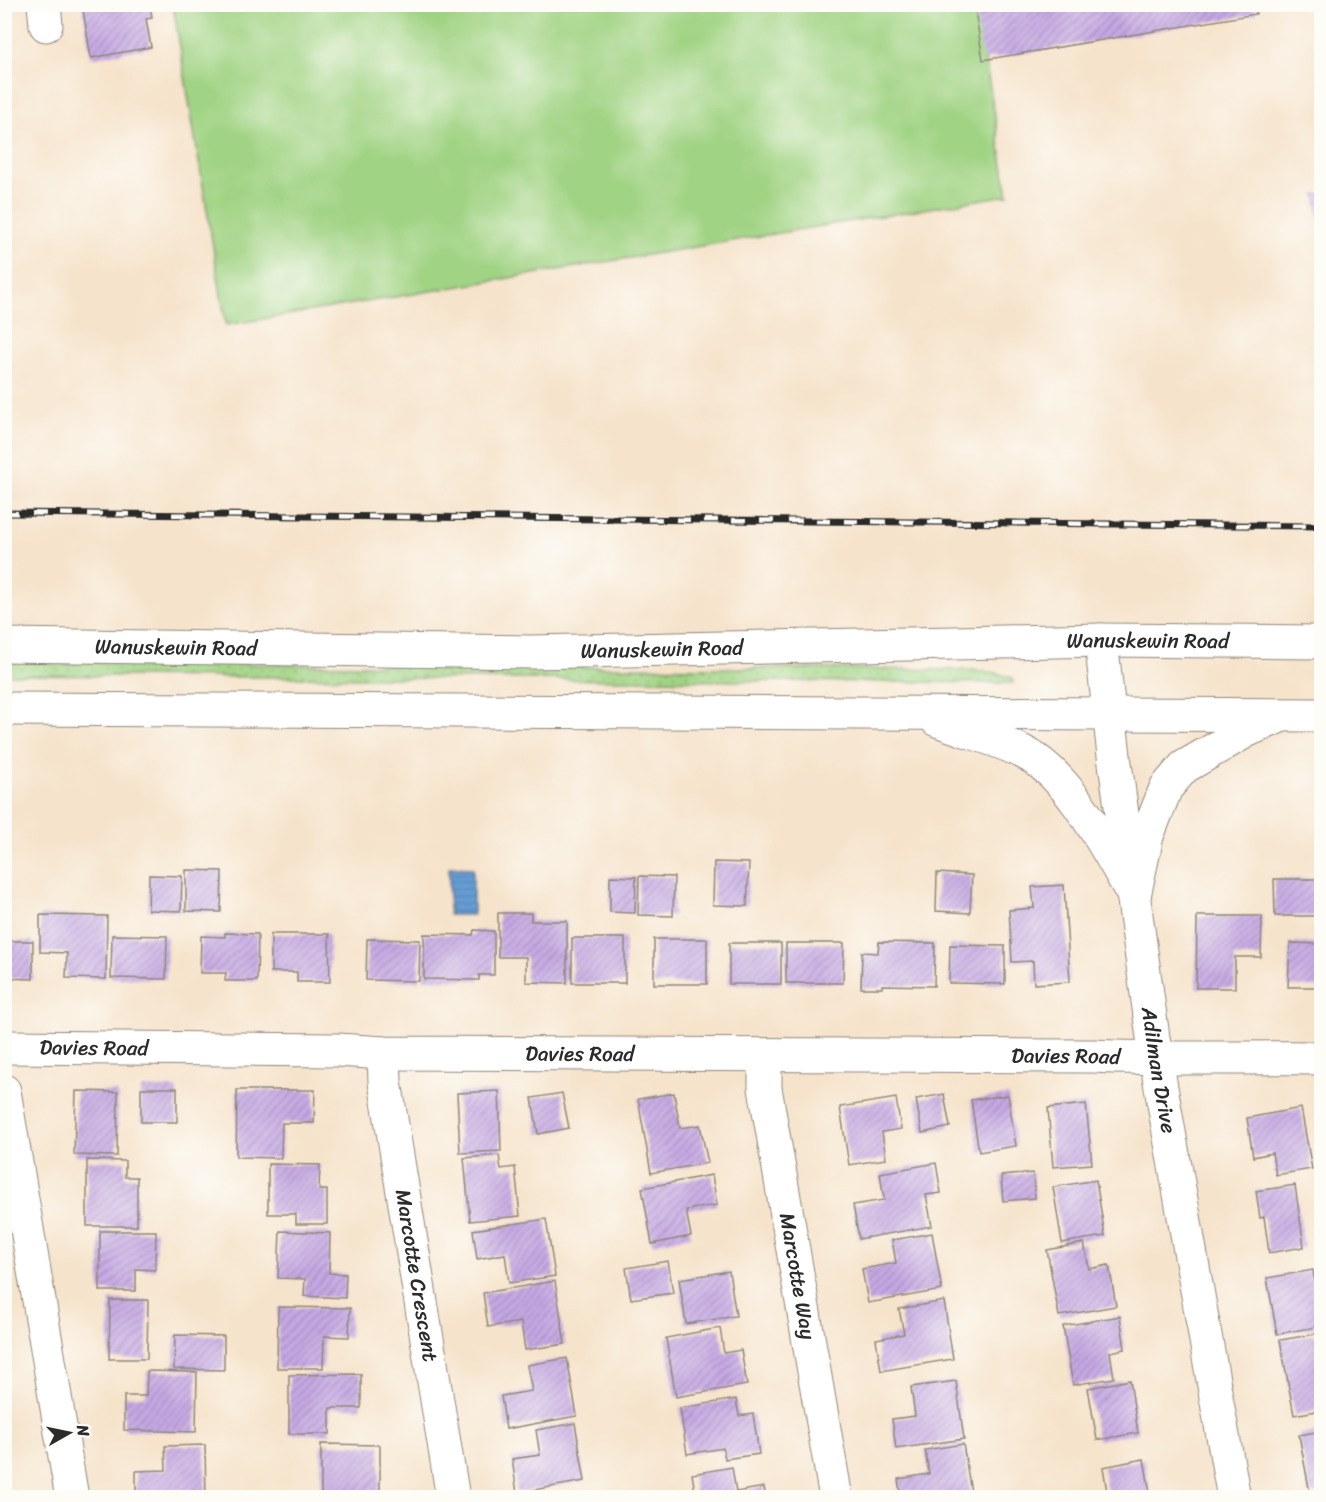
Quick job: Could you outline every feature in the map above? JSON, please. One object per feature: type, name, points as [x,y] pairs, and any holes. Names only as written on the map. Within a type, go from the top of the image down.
[{"type":"street","name":"Wanuskewin Road","points":[[4,645],[531,652],[1101,640],[1322,642]]},
{"type":"street","name":"Adilman Drive","points":[[1101,640],[1156,1059],[1234,1497]]},
{"type":"street","points":[[4,709],[1322,714]]},
{"type":"street","points":[[918,713],[1024,752],[1048,770],[1076,800],[1134,896]]},
{"type":"street","points":[[1134,896],[1147,836],[1166,788],[1184,767],[1246,732],[1284,714]]},
{"type":"street","name":"Davies Road","points":[[4,1047],[338,1050],[384,1053],[1093,1056],[1156,1059],[1322,1058]]},
{"type":"street","name":"Marcotte Crescent","points":[[384,1053],[385,1082],[453,1497]]},
{"type":"street","name":"Marcotte Way","points":[[765,1055],[765,1088],[836,1497]]},
{"type":"street","points":[[4,1091],[72,1497]]},
{"type":"green space","points":[[173,5],[976,5],[1008,195],[226,325]]},
{"type":"green space","points":[[5,662],[973,670],[1013,678],[1013,683],[5,675]]},
{"type":"water","points":[[449,867],[473,868],[473,915],[449,915]]},
{"type":"building","points":[[82,4],[150,4],[152,18],[146,19],[151,47],[91,58]]},
{"type":"building","points":[[974,4],[1255,4],[1256,14],[983,60]]},
{"type":"building","points":[[1322,193],[1322,226],[1320,226],[1315,194]]},
{"type":"building","points":[[714,862],[749,863],[747,906],[713,905]]},
{"type":"building","points":[[186,870],[222,871],[221,912],[186,911]]},
{"type":"building","points":[[937,873],[972,875],[970,913],[936,911]]},
{"type":"building","points":[[149,875],[182,876],[181,911],[148,910]]},
{"type":"building","points":[[610,876],[636,877],[635,913],[610,912]]},
{"type":"building","points":[[639,876],[674,877],[673,916],[638,915]]},
{"type":"building","points":[[1274,879],[1322,879],[1322,916],[1275,916]]},
{"type":"building","points":[[1064,885],[1070,982],[1034,984],[1033,961],[1012,962],[1009,910],[1034,908],[1032,887]]},
{"type":"building","points":[[498,913],[531,913],[531,921],[567,921],[567,983],[526,982],[526,957],[498,957]]},
{"type":"building","points":[[40,915],[107,916],[106,979],[66,978],[67,953],[40,952]]},
{"type":"building","points":[[1197,916],[1262,916],[1261,957],[1235,957],[1235,988],[1196,988]]},
{"type":"building","points":[[474,930],[494,931],[494,975],[479,975],[479,980],[424,979],[424,934],[473,935]]},
{"type":"building","points":[[225,933],[258,934],[257,981],[225,981],[226,973],[200,973],[201,936],[225,937]]},
{"type":"building","points":[[271,934],[329,934],[330,982],[297,982],[297,972],[271,972]]},
{"type":"building","points":[[112,935],[167,936],[166,979],[111,978]]},
{"type":"building","points":[[572,938],[625,938],[625,983],[572,983]]},
{"type":"building","points":[[367,939],[420,940],[419,981],[366,980]]},
{"type":"building","points":[[654,939],[707,939],[707,984],[654,984]]},
{"type":"building","points":[[4,941],[33,941],[33,979],[4,978]]},
{"type":"building","points":[[879,942],[935,943],[934,986],[882,985],[882,988],[861,988],[862,952],[878,953]]},
{"type":"building","points":[[729,943],[781,943],[781,984],[729,984]]},
{"type":"building","points":[[786,943],[844,943],[843,983],[786,983]]},
{"type":"building","points":[[1290,943],[1322,944],[1322,987],[1288,987]]},
{"type":"building","points":[[950,945],[1005,946],[1005,984],[949,983]]},
{"type":"building","points":[[141,1088],[177,1088],[177,1122],[141,1122]]},
{"type":"building","points":[[237,1090],[315,1090],[314,1123],[282,1123],[281,1158],[236,1157]]},
{"type":"building","points":[[76,1091],[118,1092],[117,1156],[74,1155]]},
{"type":"building","points":[[499,1091],[501,1151],[460,1153],[457,1093]]},
{"type":"building","points":[[562,1093],[569,1128],[538,1134],[532,1098]]},
{"type":"building","points":[[674,1093],[680,1128],[700,1125],[708,1163],[651,1173],[638,1099]]},
{"type":"building","points":[[944,1094],[950,1127],[922,1133],[916,1099]]},
{"type":"building","points":[[1008,1095],[1016,1146],[979,1152],[971,1100]]},
{"type":"building","points":[[896,1098],[901,1129],[882,1132],[886,1159],[849,1165],[840,1107]]},
{"type":"building","points":[[1086,1104],[1092,1164],[1053,1167],[1048,1108]]},
{"type":"building","points":[[1301,1108],[1312,1169],[1276,1175],[1272,1153],[1253,1157],[1247,1118]]},
{"type":"building","points":[[499,1155],[501,1169],[515,1167],[520,1216],[470,1221],[464,1158]]},
{"type":"building","points":[[87,1160],[125,1161],[125,1177],[137,1177],[137,1226],[87,1226]]},
{"type":"building","points":[[936,1163],[941,1193],[926,1195],[932,1226],[859,1239],[853,1205],[884,1200],[880,1173]]},
{"type":"building","points":[[268,1164],[320,1165],[319,1190],[327,1190],[327,1224],[296,1224],[296,1214],[268,1214]]},
{"type":"building","points":[[1033,1173],[1035,1198],[1003,1201],[1001,1176]]},
{"type":"building","points":[[712,1175],[717,1205],[686,1210],[691,1236],[652,1244],[642,1188]]},
{"type":"building","points":[[1096,1180],[1105,1236],[1062,1243],[1053,1187]]},
{"type":"building","points":[[1295,1185],[1304,1247],[1269,1253],[1264,1217],[1260,1218],[1256,1191]]},
{"type":"building","points":[[546,1219],[555,1276],[509,1283],[505,1254],[477,1259],[473,1230]]},
{"type":"building","points":[[100,1231],[156,1231],[155,1270],[136,1269],[136,1291],[100,1291]]},
{"type":"building","points":[[280,1231],[330,1233],[329,1273],[346,1274],[345,1298],[304,1296],[305,1279],[278,1278]]},
{"type":"building","points":[[932,1233],[942,1290],[868,1303],[862,1269],[896,1263],[892,1240]]},
{"type":"building","points":[[1084,1243],[1089,1269],[1109,1265],[1116,1306],[1059,1316],[1047,1250]]},
{"type":"building","points":[[668,1261],[673,1293],[631,1299],[626,1268]]},
{"type":"building","points":[[1313,1270],[1322,1326],[1277,1334],[1267,1278]]},
{"type":"building","points":[[729,1271],[736,1316],[686,1324],[679,1279]]},
{"type":"building","points":[[555,1281],[565,1344],[525,1350],[521,1322],[488,1327],[483,1293]]},
{"type":"building","points":[[110,1300],[148,1300],[147,1359],[109,1359]]},
{"type":"building","points":[[944,1301],[953,1359],[881,1371],[876,1339],[904,1334],[899,1309]]},
{"type":"building","points":[[278,1307],[350,1308],[349,1337],[324,1336],[323,1368],[277,1368]]},
{"type":"building","points":[[1120,1316],[1125,1349],[1110,1352],[1114,1378],[1073,1385],[1063,1326]]},
{"type":"building","points":[[720,1328],[724,1353],[741,1350],[747,1385],[676,1397],[666,1338]]},
{"type":"building","points":[[1322,1333],[1322,1410],[1294,1415],[1280,1340]]},
{"type":"building","points":[[175,1335],[224,1336],[224,1370],[174,1369]]},
{"type":"building","points":[[567,1358],[577,1416],[506,1429],[501,1396],[532,1391],[527,1365]]},
{"type":"building","points":[[147,1371],[197,1372],[196,1432],[124,1430],[124,1396],[146,1396]]},
{"type":"building","points":[[361,1374],[361,1408],[330,1408],[330,1434],[289,1434],[289,1375]]},
{"type":"building","points":[[1130,1380],[1138,1433],[1097,1440],[1088,1388]]},
{"type":"building","points":[[956,1381],[964,1439],[896,1449],[892,1419],[915,1416],[911,1387]]},
{"type":"building","points":[[736,1399],[739,1416],[753,1414],[759,1454],[725,1459],[723,1448],[687,1454],[680,1408]]},
{"type":"building","points":[[575,1423],[585,1481],[517,1493],[512,1459],[540,1455],[536,1430]]},
{"type":"building","points":[[1322,1431],[1322,1492],[1310,1494],[1299,1435]]},
{"type":"building","points":[[321,1444],[380,1445],[380,1498],[321,1498]]},
{"type":"building","points":[[963,1444],[972,1498],[901,1498],[898,1479],[929,1474],[925,1450]]},
{"type":"building","points":[[205,1445],[206,1498],[136,1498],[136,1471],[166,1470],[165,1446]]},
{"type":"building","points":[[1144,1459],[1151,1498],[1108,1498],[1103,1467]]},
{"type":"building","points":[[732,1467],[736,1492],[764,1487],[766,1498],[696,1498],[692,1474]]},
{"type":"railway","points":[[4,513],[1322,526]]}]
